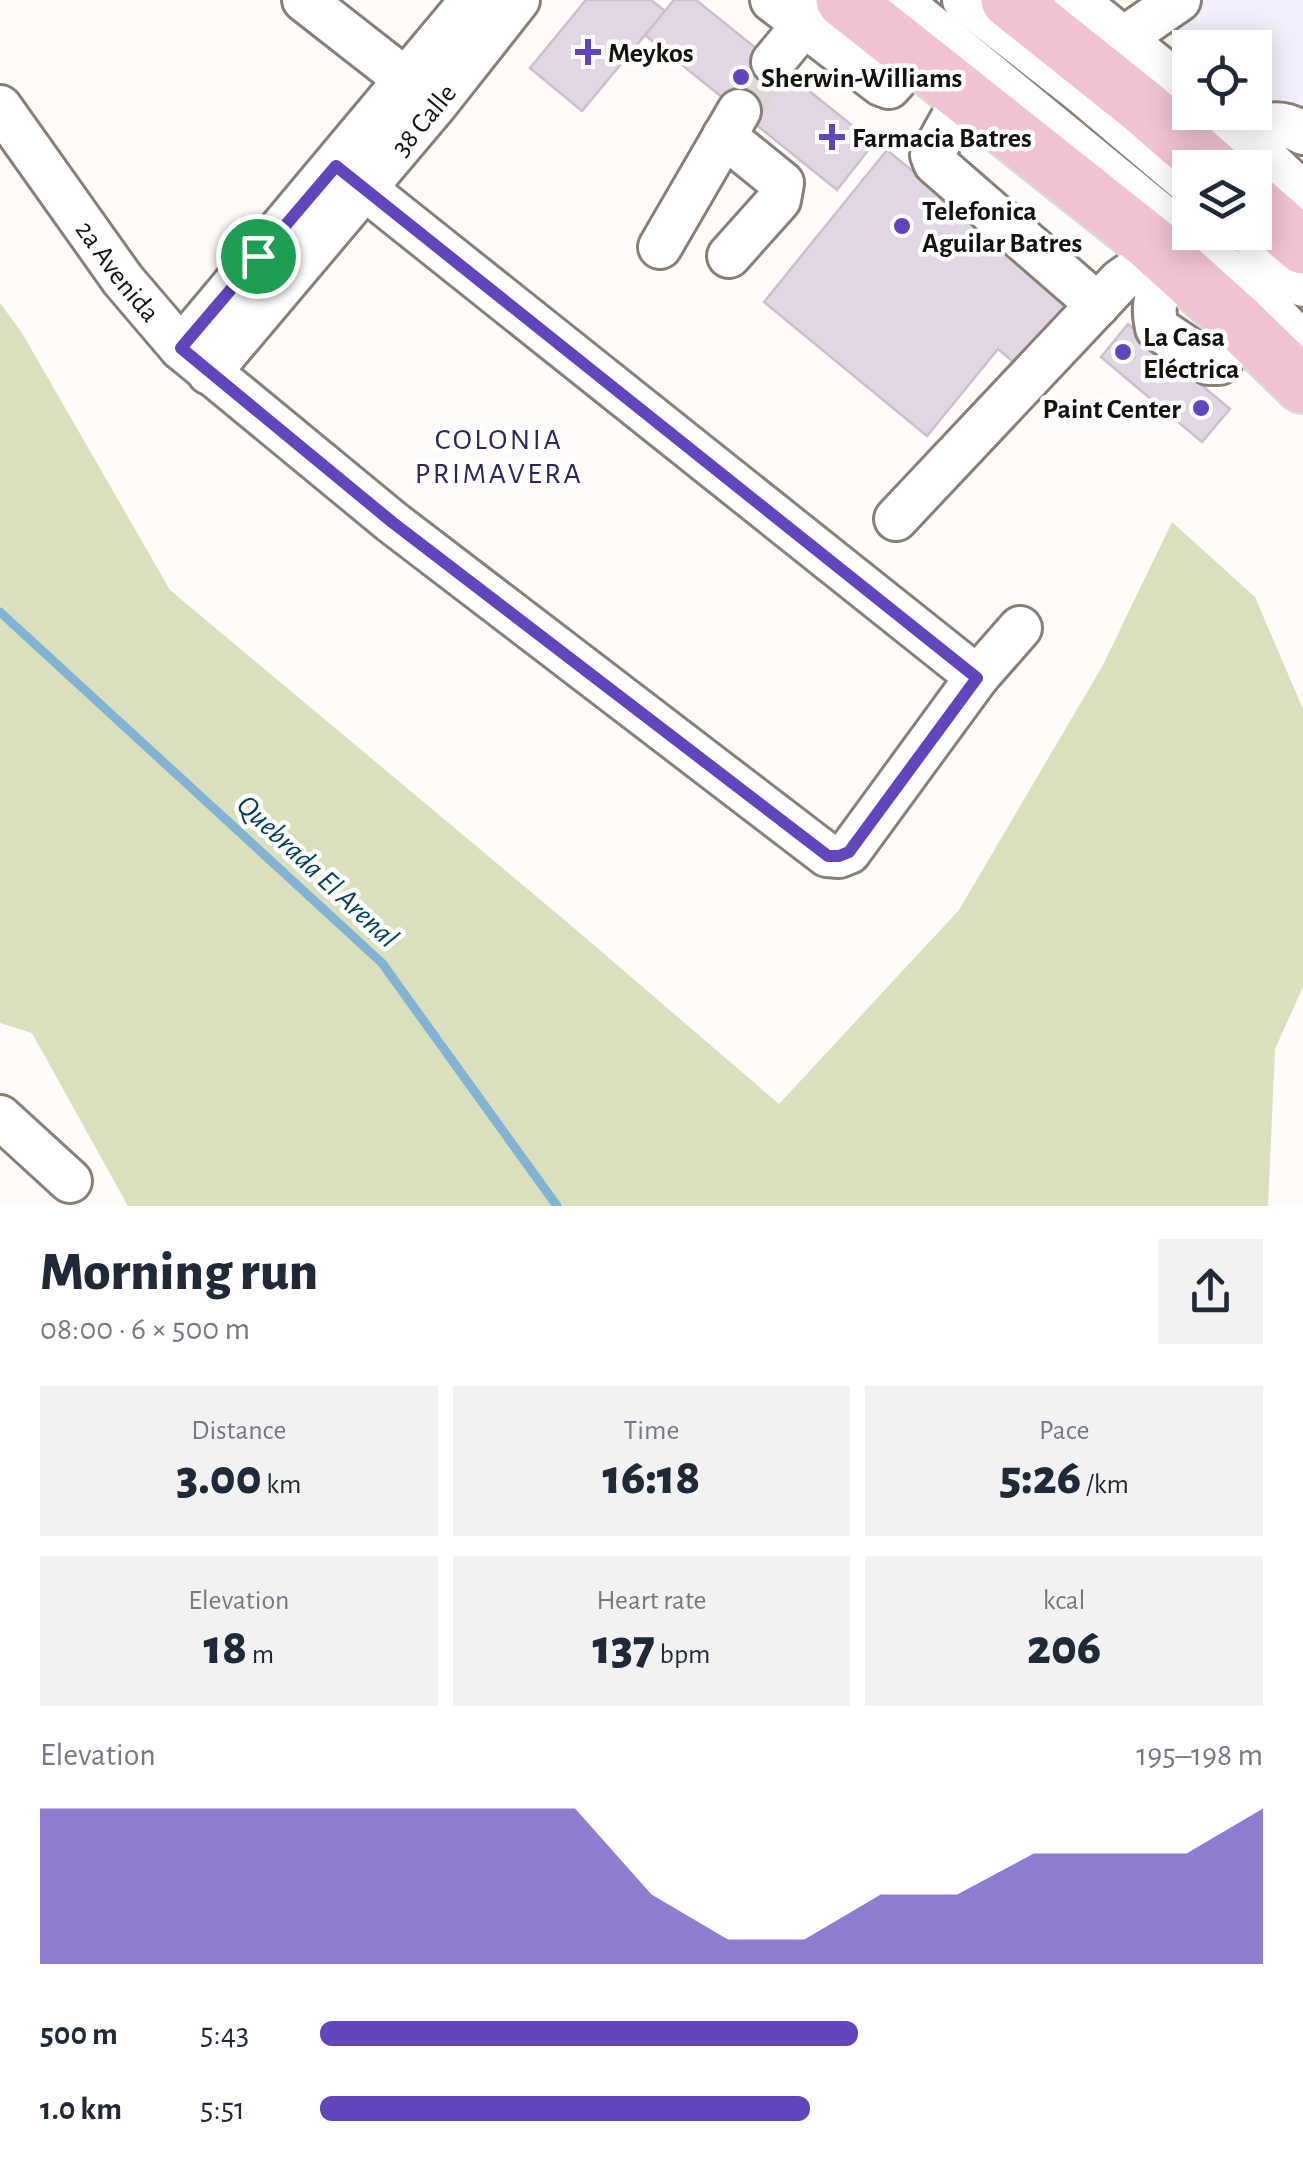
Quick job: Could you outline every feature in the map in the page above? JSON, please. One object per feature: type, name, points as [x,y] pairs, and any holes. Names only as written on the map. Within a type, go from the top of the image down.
[{"type":"highway","points":[[1009,0],[1144,108],[1224,150]]},
{"type":"highway","points":[[811,6],[916,57],[965,96],[1172,238]]},
{"type":"highway","points":[[1272,219],[1303,246]]},
{"type":"highway","points":[[1184,250],[1243,327],[1303,386]]},
{"type":"street","points":[[304,0],[421,92]]},
{"type":"street","name":"38 Calle","points":[[421,92],[472,0]]},
{"type":"street","name":"38 Calle","points":[[195,360],[421,92],[518,0]]},
{"type":"street","points":[[899,0],[1172,237]]},
{"type":"street","points":[[964,0],[1172,169]]},
{"type":"street","points":[[1076,0],[1172,78]]},
{"type":"street","points":[[1124,38],[1180,0]]},
{"type":"street","points":[[773,62],[811,6]]},
{"type":"street","points":[[965,96],[932,155],[935,163],[1098,306]]},
{"type":"street","name":"2a Avenida","points":[[0,108],[122,280],[195,360],[392,522],[828,856],[849,852],[977,678]]},
{"type":"street","points":[[660,247],[732,124],[782,183],[779,200],[729,256]]},
{"type":"street","points":[[1234,150],[1264,126],[1286,124],[1303,133]]},
{"type":"street","points":[[350,177],[977,678],[1020,628]]},
{"type":"street","points":[[1272,177],[1303,194]]},
{"type":"street","points":[[896,519],[1120,281],[1172,245]]},
{"type":"street","points":[[1191,250],[1248,286],[1303,344]]},
{"type":"street","points":[[1269,250],[1303,285]]},
{"type":"street","points":[[0,1117],[70,1181]]},
{"type":"shaded area","points":[[1143,0],[1303,0],[1303,116],[1272,106],[1272,30],[1180,30]]},
{"type":"green space","points":[[0,303],[22,333],[170,590],[779,1104],[959,910],[1103,665],[1172,522],[1255,597],[1303,709],[1303,987],[1275,1049],[1268,1206],[128,1206],[32,1033],[0,1023]]},
{"type":"building","name":"Meykos","points":[[586,0],[651,0],[665,11],[582,111],[530,68]]},
{"type":"building","points":[[674,0],[696,0],[874,143],[837,190],[645,35]]},
{"type":"building","name":"Telefonica Aguilar Batres","points":[[887,150],[1083,311],[1030,376],[998,349],[927,436],[764,302]]},
{"type":"building","points":[[1128,324],[1230,409],[1202,442],[1101,357]]},
{"type":"waterway","name":"Quebrada El Arenal","points":[[0,612],[382,963],[557,1206]]},
{"type":"tunnel","points":[[739,111],[773,62]]},
{"type":"place","name":"Meykos","points":[[588,52]]},
{"type":"place","name":"Sherwin-Williams","points":[[741,77]]},
{"type":"place","name":"Farmacia Batres","points":[[832,137]]},
{"type":"place","name":"Telefonica Aguilar Batres","points":[[902,226]]},
{"type":"place","name":"La Casa Eléctrica","points":[[1123,352]]},
{"type":"place","name":"Paint Center","points":[[1201,408]]},
{"type":"district","name":"COLONIA PRIMAVERA","points":[[499,456]]},
{"type":"route","points":[[336,166],[977,678],[849,852],[828,856],[392,522],[181,348],[258,256],[336,166]]}]
